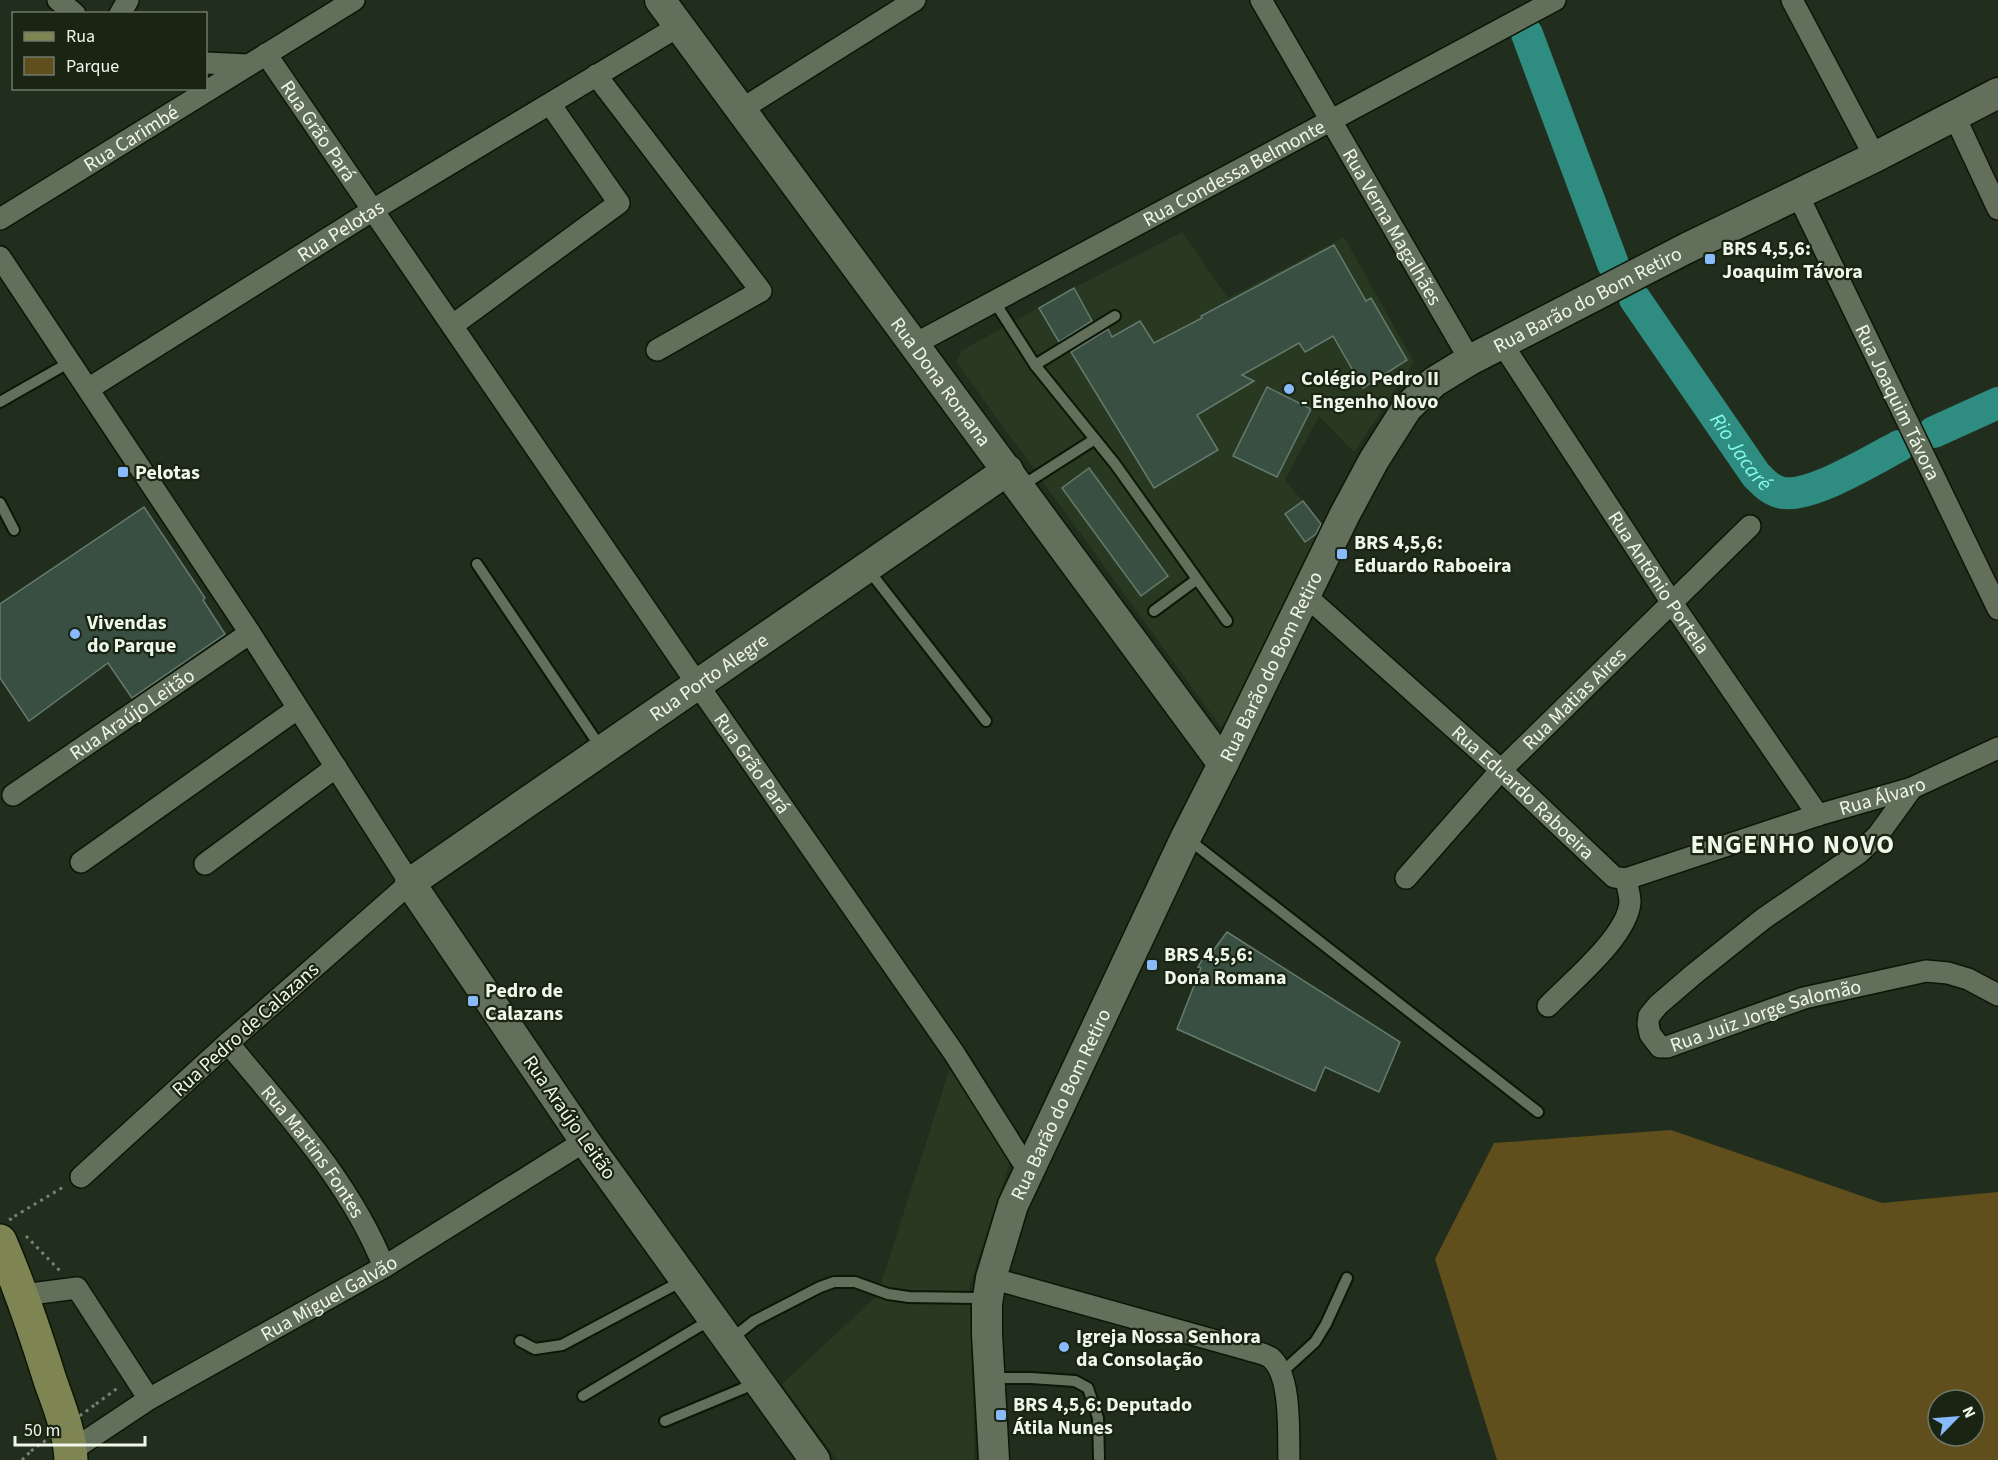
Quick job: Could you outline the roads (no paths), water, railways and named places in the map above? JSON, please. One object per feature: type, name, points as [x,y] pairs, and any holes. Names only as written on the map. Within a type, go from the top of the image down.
[{"type":"main road","points":[[14,1234],[11,1297],[67,1432],[57,1456]]},
{"type":"street","points":[[58,0],[73,12]]},
{"type":"street","name":"Rua Carimbé","points":[[207,85],[257,59],[354,0]]},
{"type":"street","name":"Rua Dona Romana","points":[[660,0],[1223,765]]},
{"type":"street","points":[[742,109],[915,0]]},
{"type":"street","name":"Rua Verna Magalhães","points":[[1261,0],[1470,360]]},
{"type":"street","name":"Rua Condessa Belmonte","points":[[913,345],[1555,0]]},
{"type":"street","points":[[1792,0],[1875,157]]},
{"type":"street","name":"Rua Pelotas","points":[[88,389],[373,210],[679,26]]},
{"type":"street","points":[[207,63],[257,59]]},
{"type":"street","name":"Rua Grão Pará","points":[[257,59],[373,210],[453,325],[698,685],[954,1053],[1029,1172]]},
{"type":"street","points":[[596,75],[761,291],[657,350]]},
{"type":"street","name":"Rua Barão do Bom Retiro","points":[[994,1460],[987,1334],[989,1289],[1013,1205],[1186,837],[1305,595],[1374,460],[1407,408],[1434,382],[1470,360],[1998,93]]},
{"type":"street","name":"Rua Carimbé","points":[[0,219],[190,94]]},
{"type":"street","points":[[453,325],[619,203],[550,104]]},
{"type":"street","points":[[1954,116],[1998,209]]},
{"type":"street","name":"Rua Joaquim Távora","points":[[1798,195],[1998,609]]},
{"type":"street","name":"Rua Araújo Leitão","points":[[0,257],[250,633],[410,883],[585,1141],[815,1460]]},
{"type":"street","name":"Rua Antônio Portela","points":[[1503,345],[1672,603],[1818,815]]},
{"type":"street","name":"Rua Porto Alegre","points":[[410,883],[867,568],[1014,479]]},
{"type":"street","name":"Rua Matias Aires","points":[[1406,878],[1501,770],[1750,526]]},
{"type":"street","name":"Rua Eduardo Raboeira","points":[[1305,595],[1501,770],[1614,877],[1626,879]]},
{"type":"street","name":"Rua Araújo Leitão","points":[[13,795],[250,633]]},
{"type":"street","points":[[81,862],[297,709]]},
{"type":"street","name":"Rua Álvaro","points":[[1626,879],[1818,815],[1912,788],[1998,748]]},
{"type":"street","points":[[204,864],[336,767]]},
{"type":"street","name":"Rua Juiz Jorge Salomão","points":[[1912,788],[1878,835],[1859,853],[1763,920],[1658,1005],[1649,1016],[1650,1034],[1660,1047],[1667,1047],[1804,998],[1926,971],[1968,979],[1998,995]]},
{"type":"street","points":[[1548,1006],[1616,937],[1625,920],[1630,902],[1626,879]]},
{"type":"street","name":"Rua Pedro de Calazans","points":[[81,1177],[228,1043],[410,883]]},
{"type":"street","name":"Rua Martins Fontes","points":[[228,1043],[328,1168],[363,1220],[384,1267]]},
{"type":"street","name":"Rua Miguel Galvão","points":[[57,1456],[149,1399],[384,1267],[585,1141]]},
{"type":"street","points":[[11,1297],[77,1288],[149,1399]]},
{"type":"street","points":[[989,1289],[1249,1350],[1271,1358],[1281,1373],[1287,1397],[1289,1460]]},
{"type":"lane","points":[[994,302],[1035,365],[1115,464],[1227,621]]},
{"type":"lane","points":[[1035,365],[1115,316]]},
{"type":"lane","points":[[0,402],[70,362]]},
{"type":"lane","points":[[1014,479],[1095,439]]},
{"type":"lane","points":[[0,503],[14,530]]},
{"type":"lane","points":[[477,564],[603,750]]},
{"type":"lane","points":[[867,568],[986,721]]},
{"type":"lane","points":[[1154,611],[1196,580]]},
{"type":"lane","points":[[1186,837],[1538,1112]]},
{"type":"lane","points":[[1281,1373],[1315,1342],[1347,1278]]},
{"type":"lane","points":[[520,1341],[535,1349],[562,1346],[685,1280]]},
{"type":"lane","points":[[583,1396],[721,1330],[754,1322],[834,1282],[855,1282],[888,1294],[909,1297],[975,1298],[989,1289]]},
{"type":"lane","points":[[989,1378],[1075,1381],[1088,1388],[1098,1418],[1099,1458]]},
{"type":"lane","points":[[665,1421],[742,1389],[757,1380]]},
{"type":"waterway","name":"Rio Jacaré","points":[[1527,34],[1613,264]]},
{"type":"waterway","name":"Rio Jacaré","points":[[1635,299],[1756,475],[1771,489],[1783,493],[1795,493],[1826,484],[1899,446]]},
{"type":"waterway","name":"Rio Jacaré","points":[[1934,432],[1998,403]]},
{"type":"place","name":"BRS 4,5,6: Joaquim Távora","points":[[1710,259]]},
{"type":"place","name":"Colégio Pedro II - Engenho Novo","points":[[1289,389]]},
{"type":"place","name":"Pelotas","points":[[123,472]]},
{"type":"place","name":"BRS 4,5,6: Eduardo Raboeira","points":[[1342,554]]},
{"type":"place","name":"Vivendas do Parque","points":[[75,634]]},
{"type":"place","name":"BRS 4,5,6: Dona Romana","points":[[1152,965]]},
{"type":"place","name":"Pedro de Calazans","points":[[473,1001]]},
{"type":"place","name":"Igreja Nossa Senhora da Consolação","points":[[1064,1347]]},
{"type":"place","name":"BRS 4,5,6: Deputado Átila Nunes","points":[[1001,1415]]},
{"type":"district","name":"ENGENHO NOVO","points":[[1793,844]]}]
